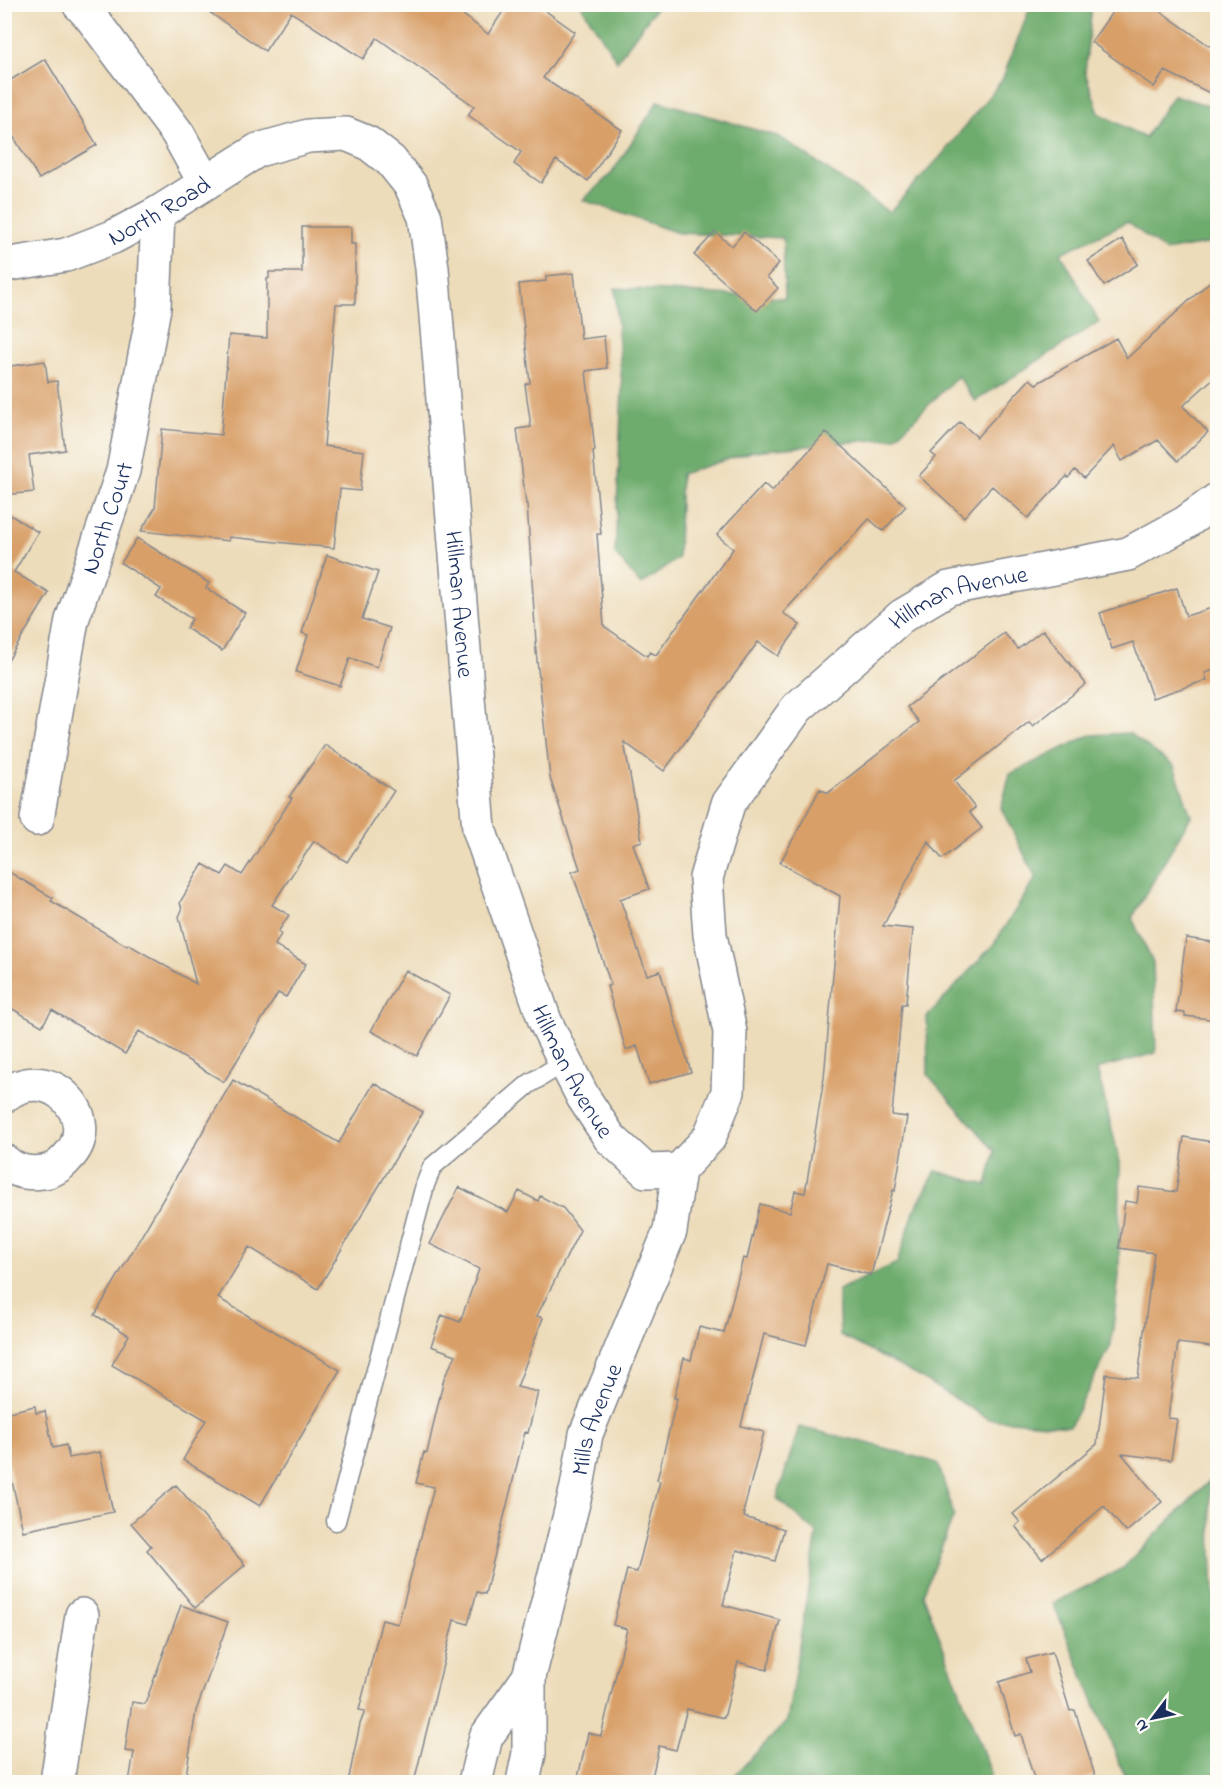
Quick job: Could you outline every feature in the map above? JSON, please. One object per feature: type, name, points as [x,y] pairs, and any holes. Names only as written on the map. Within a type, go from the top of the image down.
[{"type":"street","name":"North Road","points":[[4,264],[66,255],[113,237],[158,213],[205,183],[178,134],[79,4]]},
{"type":"street","name":"Hillman Avenue","points":[[205,183],[258,150],[308,136],[346,134],[368,143],[391,160],[411,186],[425,217],[432,268],[479,829],[545,1021],[565,1062],[583,1097],[610,1138],[646,1171],[679,1170],[709,1137],[728,1092],[730,1032],[710,935],[706,878],[728,804],[797,708],[902,616],[949,588],[1128,554],[1185,523],[1218,499]]},
{"type":"street","name":"North Court","points":[[37,819],[72,620],[123,471],[154,308],[158,213]]},
{"type":"street","points":[[4,1161],[21,1172],[48,1171],[61,1165],[71,1154],[78,1142],[79,1128],[77,1114],[69,1100],[57,1090],[43,1084],[28,1084],[7,1090]]},
{"type":"street","name":"Mills Avenue","points":[[529,1677],[577,1487],[586,1434],[670,1231],[679,1170]]},
{"type":"street","points":[[57,1782],[82,1615]]},
{"type":"street","points":[[475,1782],[486,1737],[529,1677]]},
{"type":"street","points":[[522,1782],[529,1753],[529,1677]]},
{"type":"lane","points":[[336,1521],[432,1167],[530,1084],[565,1062]]},
{"type":"green space","points":[[581,5],[658,5],[617,61]]},
{"type":"green space","points":[[1031,5],[1092,5],[1085,72],[1099,113],[1145,138],[1173,95],[1217,108],[1217,242],[1165,251],[1127,222],[1061,253],[1099,322],[975,401],[958,376],[895,438],[754,451],[681,474],[678,558],[641,585],[615,554],[622,387],[615,288],[785,298],[783,238],[678,233],[583,200],[612,173],[658,101],[780,137],[889,212],[942,155],[1002,80]]},
{"type":"green space","points":[[1129,733],[1174,766],[1191,816],[1132,918],[1153,963],[1156,1053],[1097,1069],[1120,1162],[1119,1276],[1111,1345],[1070,1426],[988,1419],[918,1376],[840,1335],[838,1290],[897,1263],[915,1209],[936,1171],[987,1185],[995,1151],[928,1075],[927,1017],[993,945],[1036,878],[1001,808],[1010,774],[1090,735]]},
{"type":"green space","points":[[799,1427],[938,1463],[954,1515],[923,1594],[991,1773],[987,1782],[728,1782],[787,1721],[817,1533],[777,1498]]},
{"type":"green space","points":[[1209,1481],[1217,1659],[1217,1782],[1119,1782],[1124,1774],[1053,1603],[1123,1568]]},
{"type":"building","points":[[198,4],[449,4],[488,34],[508,4],[536,4],[575,32],[543,78],[622,130],[588,181],[556,160],[541,183],[514,164],[521,152],[468,115],[474,106],[377,38],[363,59],[291,12],[265,51]]},
{"type":"building","points":[[1118,4],[1150,4],[1218,52],[1218,97],[1165,71],[1154,87],[1091,42]]},
{"type":"building","points":[[45,59],[97,145],[39,179],[4,121],[4,84]]},
{"type":"building","points":[[302,227],[351,227],[351,244],[355,244],[355,304],[336,304],[324,446],[364,451],[360,491],[340,489],[334,548],[229,537],[229,541],[141,531],[155,508],[162,429],[221,435],[229,335],[267,338],[269,272],[302,272]]},
{"type":"building","points":[[715,232],[732,246],[744,232],[779,263],[767,277],[778,288],[757,311],[694,255]]},
{"type":"building","points":[[1122,239],[1138,264],[1104,286],[1088,261]]},
{"type":"building","points":[[574,273],[581,339],[604,336],[607,368],[586,371],[601,534],[597,534],[604,626],[647,656],[650,652],[656,655],[733,549],[717,535],[764,484],[772,491],[826,432],[906,506],[883,531],[869,519],[783,613],[800,625],[778,656],[758,642],[664,771],[624,742],[642,841],[633,844],[649,889],[620,899],[647,975],[660,971],[691,1072],[649,1084],[637,1046],[626,1050],[607,986],[611,985],[572,872],[580,869],[550,778],[535,642],[527,504],[517,429],[531,427],[525,384],[530,383],[519,284],[546,281],[546,276]]},
{"type":"building","points":[[1218,274],[1218,374],[1183,406],[1208,432],[1178,461],[1158,440],[1122,461],[1114,446],[1084,478],[1075,470],[1068,478],[1067,476],[1028,518],[992,486],[964,517],[919,476],[936,457],[931,453],[960,422],[977,437],[1030,379],[1036,384],[1116,338],[1127,358]]},
{"type":"building","points":[[45,361],[48,382],[57,381],[65,450],[29,455],[34,492],[4,495],[4,367]]},
{"type":"building","points":[[4,511],[38,532],[14,572],[49,593],[4,667]]},
{"type":"building","points":[[137,538],[209,583],[206,588],[245,613],[222,651],[186,628],[192,619],[156,597],[161,589],[121,563]]},
{"type":"building","points":[[327,555],[378,572],[362,619],[390,628],[377,667],[350,658],[340,686],[296,672],[308,635],[302,633]]},
{"type":"building","points":[[1177,588],[1186,616],[1218,606],[1218,669],[1205,673],[1207,680],[1152,698],[1133,642],[1112,649],[1100,613]]},
{"type":"building","points":[[1043,630],[1086,684],[1033,726],[1029,722],[954,781],[975,808],[969,812],[982,828],[942,859],[928,841],[883,926],[913,929],[906,1004],[902,1004],[892,1115],[907,1117],[895,1191],[893,1190],[871,1275],[827,1264],[806,1345],[764,1334],[741,1426],[764,1432],[743,1513],[745,1513],[744,1517],[784,1529],[775,1561],[737,1550],[723,1605],[780,1620],[767,1670],[738,1662],[724,1718],[687,1709],[676,1750],[659,1746],[651,1782],[577,1782],[588,1733],[601,1736],[627,1629],[613,1625],[627,1570],[637,1572],[660,1481],[657,1480],[677,1398],[674,1398],[684,1358],[691,1360],[699,1327],[724,1333],[743,1258],[747,1259],[760,1204],[790,1212],[795,1191],[805,1193],[824,1078],[840,896],[780,863],[820,789],[828,793],[919,722],[907,707],[1004,633],[1018,649]]},
{"type":"building","points":[[325,745],[394,791],[347,862],[314,841],[272,905],[289,915],[278,932],[281,934],[275,945],[306,964],[286,997],[278,993],[224,1082],[139,1031],[125,1054],[52,1010],[42,1026],[4,1004],[4,869],[53,898],[51,901],[196,984],[179,917],[182,910],[180,902],[203,864],[222,875],[228,866],[242,875],[292,798],[289,797]]},
{"type":"building","points":[[1186,938],[1218,943],[1218,1020],[1185,1016],[1185,1013],[1176,1012]]},
{"type":"building","points":[[405,970],[450,995],[417,1056],[371,1031]]},
{"type":"building","points":[[233,1080],[339,1143],[374,1083],[423,1112],[318,1289],[249,1247],[218,1298],[340,1370],[260,1506],[183,1460],[206,1420],[112,1365],[129,1335],[95,1315]]},
{"type":"building","points":[[1184,1137],[1218,1143],[1218,1301],[1211,1347],[1178,1343],[1168,1418],[1177,1419],[1171,1460],[1122,1454],[1162,1502],[1126,1532],[1104,1506],[1042,1559],[1015,1526],[1020,1522],[1013,1514],[1097,1444],[1106,1374],[1138,1378],[1154,1253],[1119,1248],[1125,1201],[1137,1203],[1139,1187],[1176,1192]]},
{"type":"building","points":[[459,1187],[508,1212],[519,1191],[538,1201],[540,1196],[563,1208],[580,1230],[537,1316],[543,1318],[517,1387],[538,1392],[528,1433],[525,1432],[485,1594],[477,1592],[468,1624],[454,1620],[414,1782],[348,1782],[360,1724],[365,1711],[359,1710],[382,1620],[398,1624],[434,1487],[416,1483],[424,1452],[427,1453],[444,1378],[456,1355],[431,1346],[442,1315],[460,1322],[479,1269],[430,1244]]},
{"type":"building","points":[[35,1406],[36,1413],[45,1411],[53,1448],[66,1445],[69,1458],[100,1452],[113,1512],[23,1531],[4,1445],[4,1413]]},
{"type":"building","points":[[176,1485],[245,1565],[195,1608],[147,1550],[151,1546],[131,1523]]},
{"type":"building","points":[[181,1605],[228,1622],[196,1711],[185,1782],[129,1782],[134,1752],[125,1751],[132,1702],[145,1704]]},
{"type":"building","points":[[1052,1652],[1070,1711],[1075,1710],[1095,1776],[1072,1782],[1035,1782],[1021,1734],[1015,1736],[999,1682],[1030,1672],[1026,1659]]}]
